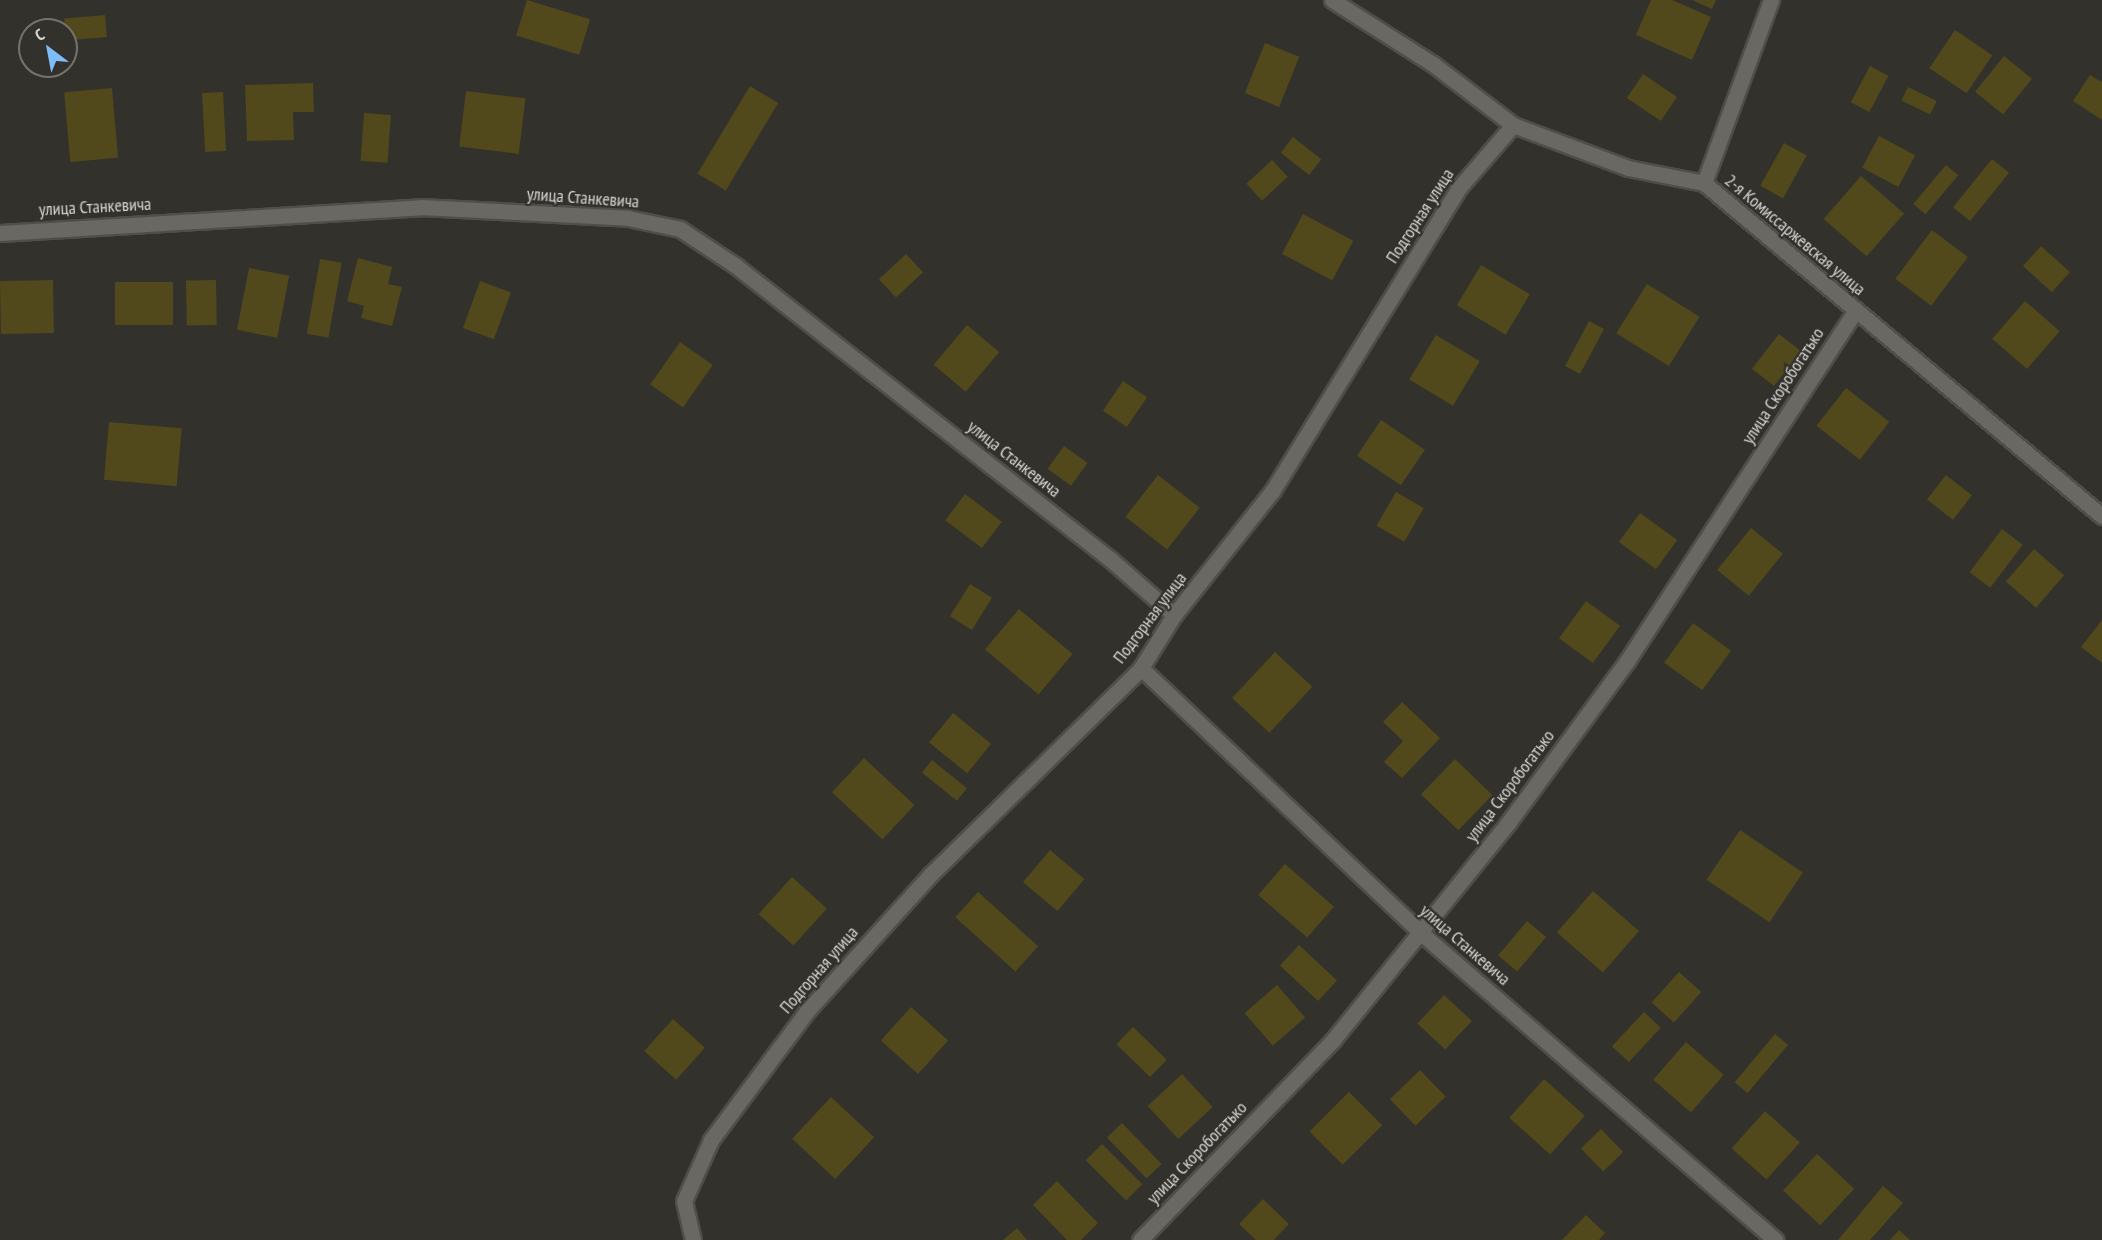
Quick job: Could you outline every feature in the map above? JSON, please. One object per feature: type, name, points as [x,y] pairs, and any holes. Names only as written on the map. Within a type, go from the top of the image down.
[{"type":"street","name":"2-я Комиссаржевская улица","points":[[1332,0],[1432,64],[1513,125],[1628,168],[1704,183],[2102,516]]},
{"type":"street","points":[[1704,183],[1771,0]]},
{"type":"street","name":"Подгорная улица","points":[[693,1240],[684,1201],[711,1140],[808,1010],[931,874],[1141,668],[1174,615],[1273,490],[1458,189],[1513,125]]},
{"type":"street","name":"улица Станкевича","points":[[0,233],[421,207],[628,218],[680,229],[736,266],[1110,559],[1174,615]]},
{"type":"street","name":"улица Скоробогатько","points":[[1140,1240],[1333,1040],[1508,823],[1627,660],[1855,311]]},
{"type":"street","name":"улица Станкевича","points":[[1141,668],[1421,933],[1774,1240]]},
{"type":"building","points":[[527,0],[590,19],[579,55],[516,35]]},
{"type":"building","points":[[1651,0],[1672,0],[1711,17],[1692,60],[1636,35]]},
{"type":"building","points":[[1692,0],[1716,0],[1712,9]]},
{"type":"building","points":[[105,15],[107,37],[78,39],[78,18],[71,18]]},
{"type":"building","points":[[1955,30],[1992,55],[1967,93],[1929,68]]},
{"type":"building","points":[[1265,43],[1299,57],[1279,107],[1245,93]]},
{"type":"building","points":[[2004,56],[2032,79],[2003,114],[1975,92]]},
{"type":"building","points":[[1870,66],[1889,76],[1869,112],[1851,102]]},
{"type":"building","points":[[1643,74],[1677,97],[1661,121],[1627,98]]},
{"type":"building","points":[[2090,75],[2102,82],[2102,120],[2073,101]]},
{"type":"building","points":[[313,83],[314,112],[293,112],[294,140],[247,141],[245,85]]},
{"type":"building","points":[[750,86],[778,103],[726,190],[697,173]]},
{"type":"building","points":[[1908,87],[1937,101],[1930,115],[1901,100]]},
{"type":"building","points":[[112,88],[118,158],[70,162],[64,92]]},
{"type":"building","points":[[466,91],[526,98],[519,154],[459,147]]},
{"type":"building","points":[[223,92],[226,151],[205,152],[202,93]]},
{"type":"building","points":[[364,113],[391,115],[388,163],[361,161]]},
{"type":"building","points":[[1879,136],[1915,155],[1898,187],[1862,168]]},
{"type":"building","points":[[1293,137],[1321,159],[1309,175],[1281,153]]},
{"type":"building","points":[[1784,143],[1807,156],[1783,198],[1760,186]]},
{"type":"building","points":[[1992,159],[2009,173],[1970,221],[1953,207]]},
{"type":"building","points":[[1272,160],[1288,177],[1262,201],[1246,184]]},
{"type":"building","points":[[1946,165],[1958,175],[1925,214],[1913,204]]},
{"type":"building","points":[[1861,176],[1904,213],[1867,256],[1824,219]]},
{"type":"building","points":[[1303,214],[1353,241],[1332,280],[1282,254]]},
{"type":"building","points":[[1932,230],[1968,257],[1931,306],[1895,279]]},
{"type":"building","points":[[2041,246],[2070,272],[2052,292],[2023,266]]},
{"type":"building","points":[[906,254],[923,272],[896,298],[879,279]]},
{"type":"building","points":[[358,258],[392,267],[388,284],[402,287],[392,326],[361,318],[364,306],[347,301]]},
{"type":"building","points":[[320,259],[342,263],[328,338],[307,334]]},
{"type":"building","points":[[1481,265],[1530,294],[1506,335],[1457,305]]},
{"type":"building","points":[[249,268],[289,276],[277,338],[237,330]]},
{"type":"building","points":[[53,280],[54,333],[1,334],[0,281]]},
{"type":"building","points":[[216,280],[217,325],[187,326],[186,281]]},
{"type":"building","points":[[480,281],[511,292],[494,339],[463,328]]},
{"type":"building","points":[[115,282],[173,282],[173,325],[115,325]]},
{"type":"building","points":[[1647,284],[1700,317],[1669,366],[1616,333]]},
{"type":"building","points":[[2025,301],[2060,331],[2027,369],[1992,339]]},
{"type":"building","points":[[1589,321],[1604,329],[1580,374],[1565,366]]},
{"type":"building","points":[[967,325],[999,352],[966,392],[934,365]]},
{"type":"building","points":[[1779,334],[1801,351],[1774,386],[1752,369]]},
{"type":"building","points":[[1436,335],[1480,361],[1453,406],[1409,380]]},
{"type":"building","points":[[680,342],[713,365],[683,408],[650,385]]},
{"type":"building","points":[[1123,381],[1147,397],[1127,427],[1103,411]]},
{"type":"building","points":[[1846,388],[1889,422],[1860,460],[1816,426]]},
{"type":"building","points":[[1381,420],[1425,450],[1401,485],[1357,456]]},
{"type":"building","points":[[109,422],[182,428],[177,486],[104,480]]},
{"type":"building","points":[[1064,446],[1087,463],[1071,486],[1048,469]]},
{"type":"building","points":[[1158,475],[1200,508],[1167,549],[1125,517]]},
{"type":"building","points":[[1946,475],[1972,495],[1953,520],[1927,499]]},
{"type":"building","points":[[1396,492],[1424,508],[1404,542],[1376,526]]},
{"type":"building","points":[[965,494],[1002,522],[982,548],[945,520]]},
{"type":"building","points":[[1640,513],[1677,540],[1656,569],[1619,542]]},
{"type":"building","points":[[1751,528],[1783,554],[1749,596],[1717,570]]},
{"type":"building","points":[[2002,529],[2023,545],[1990,588],[1970,572]]},
{"type":"building","points":[[2034,549],[2064,575],[2036,608],[2006,581]]},
{"type":"building","points":[[970,584],[992,598],[972,630],[950,616]]},
{"type":"building","points":[[1586,601],[1620,626],[1593,663],[1559,638]]},
{"type":"building","points":[[1019,609],[1073,654],[1039,695],[985,650]]},
{"type":"building","points":[[2102,620],[2102,663],[2081,647]]},
{"type":"building","points":[[1693,623],[1731,651],[1702,690],[1664,663]]},
{"type":"building","points":[[1275,652],[1312,687],[1269,733],[1232,698]]},
{"type":"building","points":[[1402,702],[1440,738],[1402,778],[1384,762],[1403,741],[1383,722]]},
{"type":"building","points":[[953,713],[991,744],[967,773],[929,743]]},
{"type":"building","points":[[864,758],[914,805],[882,839],[832,792]]},
{"type":"building","points":[[1455,759],[1492,795],[1458,830],[1421,794]]},
{"type":"building","points":[[932,760],[967,788],[957,801],[922,772]]},
{"type":"building","points":[[1740,830],[1803,872],[1769,922],[1706,880]]},
{"type":"building","points":[[1050,850],[1084,879],[1057,911],[1023,882]]},
{"type":"building","points":[[1285,864],[1334,907],[1307,938],[1258,895]]},
{"type":"building","points":[[792,877],[827,908],[793,946],[759,914]]},
{"type":"building","points":[[1593,891],[1639,931],[1603,973],[1557,933]]},
{"type":"building","points":[[978,892],[1038,946],[1015,971],[955,917]]},
{"type":"building","points":[[1527,921],[1546,937],[1517,972],[1498,955]]},
{"type":"building","points":[[1299,945],[1337,980],[1318,1001],[1280,965]]},
{"type":"building","points":[[1679,972],[1701,992],[1674,1023],[1652,1002]]},
{"type":"building","points":[[1277,985],[1305,1017],[1273,1046],[1245,1013]]},
{"type":"building","points":[[1444,995],[1472,1021],[1445,1049],[1417,1024]]},
{"type":"building","points":[[911,1007],[948,1040],[918,1074],[881,1040]]},
{"type":"building","points":[[1644,1012],[1661,1028],[1629,1062],[1612,1046]]},
{"type":"building","points":[[673,1019],[705,1048],[676,1080],[644,1051]]},
{"type":"building","points":[[1133,1027],[1167,1060],[1150,1077],[1116,1044]]},
{"type":"building","points":[[1775,1034],[1788,1045],[1748,1093],[1735,1082]]},
{"type":"building","points":[[1686,1042],[1724,1075],[1691,1113],[1653,1080]]},
{"type":"building","points":[[1420,1070],[1446,1097],[1415,1126],[1390,1099]]},
{"type":"building","points":[[1182,1074],[1213,1107],[1178,1139],[1148,1106]]},
{"type":"building","points":[[1544,1079],[1585,1116],[1550,1154],[1509,1118]]},
{"type":"building","points":[[1349,1092],[1382,1125],[1343,1165],[1309,1132]]},
{"type":"building","points":[[831,1097],[874,1137],[835,1179],[792,1139]]},
{"type":"building","points":[[1765,1111],[1800,1142],[1766,1180],[1732,1148]]},
{"type":"building","points":[[1122,1123],[1162,1164],[1146,1179],[1107,1138]]},
{"type":"building","points":[[1601,1129],[1623,1152],[1603,1171],[1581,1148]]},
{"type":"building","points":[[1102,1144],[1142,1184],[1126,1201],[1086,1160]]},
{"type":"building","points":[[1817,1154],[1854,1189],[1820,1225],[1783,1191]]},
{"type":"building","points":[[1057,1181],[1098,1223],[1081,1240],[1067,1240],[1033,1205]]},
{"type":"building","points":[[1883,1186],[1903,1203],[1870,1240],[1838,1240]]},
{"type":"building","points":[[1263,1199],[1289,1224],[1274,1240],[1256,1240],[1239,1224]]},
{"type":"building","points":[[1586,1215],[1605,1233],[1599,1240],[1562,1240]]},
{"type":"building","points":[[1017,1228],[1027,1240],[1003,1240]]},
{"type":"building","points":[[1899,1230],[1910,1240],[1890,1240]]}]
